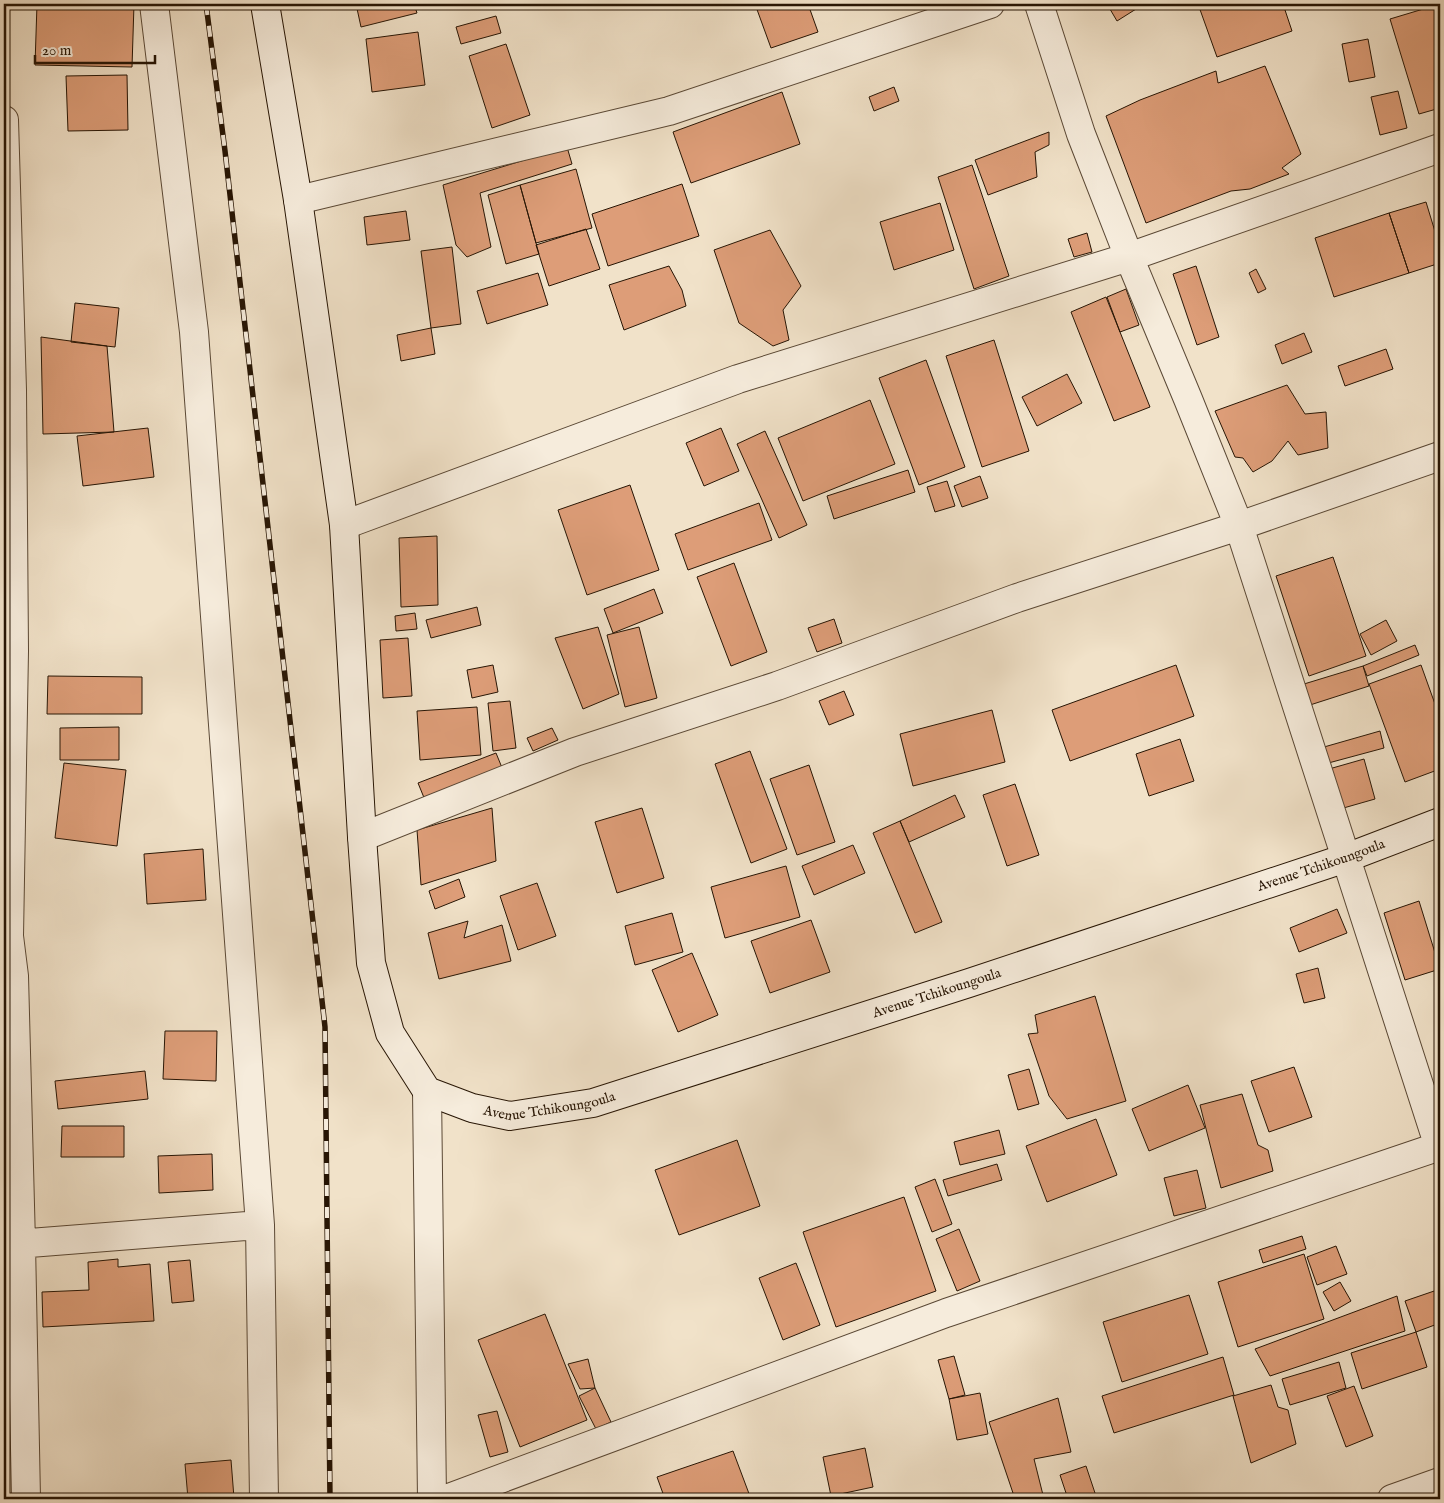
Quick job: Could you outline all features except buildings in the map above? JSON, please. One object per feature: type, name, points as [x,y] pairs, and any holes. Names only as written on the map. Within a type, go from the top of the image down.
[{"type":"street","points":[[154,4],[194,332],[260,1225],[264,1499]]},
{"type":"street","points":[[265,4],[298,200],[344,525],[371,963],[390,1033],[427,1091],[432,1499]]},
{"type":"street","points":[[298,200],[669,111],[990,4]]},
{"type":"street","points":[[446,1499],[946,1313],[1440,1148],[1238,526],[1188,399],[1128,257],[1081,134],[1039,4]]},
{"type":"street","points":[[4,120],[14,651],[8,693],[9,976],[13,1244],[26,1499]]},
{"type":"street","points":[[344,525],[738,378],[1128,257],[1440,148]]},
{"type":"street","points":[[362,837],[575,752],[777,686],[1016,598],[1238,526],[1440,456]]},
{"type":"street","name":"Avenue Tchikoungoula","points":[[427,1091],[472,1108],[510,1116],[593,1103],[969,983],[1346,858],[1440,822]]},
{"type":"street","points":[[13,1244],[260,1225]]},
{"type":"street","points":[[1392,1499],[1440,1482]]},
{"type":"railway","points":[[206,4],[225,151],[325,1027],[330,1499]]}]
